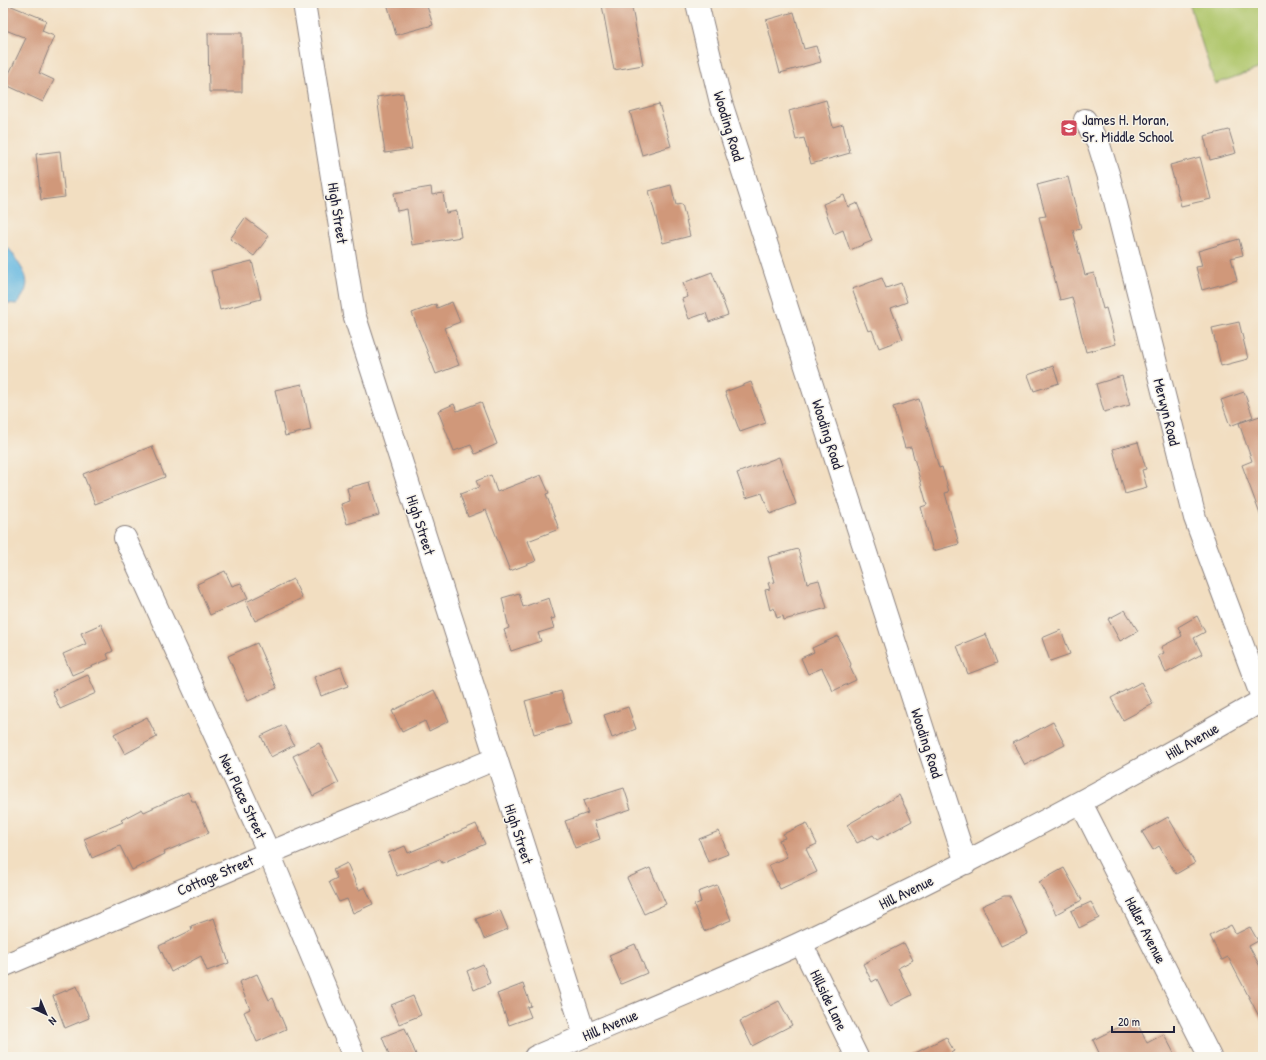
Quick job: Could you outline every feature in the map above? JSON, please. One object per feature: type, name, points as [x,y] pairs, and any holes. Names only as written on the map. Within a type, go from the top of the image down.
[{"type":"street","name":"High Street","points":[[304,3],[354,314],[495,759],[585,1036]]},
{"type":"street","name":"Wooding Road","points":[[697,3],[721,103],[966,863]]},
{"type":"street","name":"Merwyn Road","points":[[1086,120],[1099,145],[1109,177],[1195,518],[1263,700]]},
{"type":"street","name":"New Place Street","points":[[125,538],[269,853],[354,1057]]},
{"type":"street","name":"Hill Avenue","points":[[536,1057],[801,943],[966,863],[1081,803],[1263,700]]},
{"type":"street","name":"Cottage Street","points":[[3,966],[495,759]]},
{"type":"street","name":"Haller Avenue","points":[[1081,803],[1210,1057]]},
{"type":"street","name":"Hillside Lane","points":[[801,943],[857,1057]]},
{"type":"green space","points":[[1189,3],[1263,3],[1263,67],[1215,84]]},
{"type":"water","points":[[3,244],[8,247],[13,254],[24,272],[27,282],[25,292],[17,304],[3,303]]},
{"type":"building","points":[[387,3],[426,3],[433,25],[396,35]]},
{"type":"building","points":[[631,3],[643,65],[614,70],[602,5]]},
{"type":"building","points":[[9,5],[46,20],[42,31],[54,36],[39,73],[54,80],[43,102],[4,84],[26,38],[3,29],[3,19]]},
{"type":"building","points":[[794,12],[804,49],[816,46],[821,62],[780,73],[766,20]]},
{"type":"building","points":[[208,33],[242,33],[242,92],[209,92]]},
{"type":"building","points":[[403,93],[412,149],[385,153],[377,97]]},
{"type":"building","points":[[826,100],[833,127],[843,124],[850,153],[811,164],[804,138],[796,140],[789,111]]},
{"type":"building","points":[[659,104],[671,146],[642,155],[630,112]]},
{"type":"building","points":[[1229,130],[1236,153],[1210,160],[1204,136]]},
{"type":"building","points":[[60,151],[65,197],[41,200],[36,154]]},
{"type":"building","points":[[1200,157],[1211,199],[1181,206],[1170,165]]},
{"type":"building","points":[[1068,177],[1081,228],[1073,230],[1085,275],[1094,273],[1103,309],[1106,308],[1116,344],[1086,352],[1072,297],[1060,300],[1039,217],[1046,216],[1037,185]]},
{"type":"building","points":[[671,185],[676,205],[682,204],[690,236],[663,243],[649,191]]},
{"type":"building","points":[[431,187],[432,195],[443,193],[446,213],[457,211],[461,237],[412,245],[407,209],[397,211],[394,193]]},
{"type":"building","points":[[844,195],[848,207],[857,203],[872,241],[850,250],[843,230],[834,234],[823,204]]},
{"type":"building","points":[[245,218],[269,236],[254,256],[230,239]]},
{"type":"building","points":[[1239,239],[1243,255],[1231,258],[1237,280],[1202,290],[1196,267],[1202,266],[1198,251]]},
{"type":"building","points":[[252,261],[261,299],[220,310],[211,271]]},
{"type":"building","points":[[712,272],[728,315],[709,322],[706,313],[689,319],[682,299],[688,297],[683,283]]},
{"type":"building","points":[[882,278],[886,288],[901,283],[907,302],[891,308],[903,339],[879,348],[872,330],[868,331],[852,289]]},
{"type":"building","points":[[452,302],[460,322],[444,328],[459,365],[436,374],[412,313],[436,304],[437,308]]},
{"type":"building","points":[[1239,322],[1248,359],[1221,366],[1212,328]]},
{"type":"building","points":[[1053,366],[1059,383],[1034,391],[1028,375]]},
{"type":"building","points":[[1122,376],[1130,405],[1104,412],[1096,384]]},
{"type":"building","points":[[751,382],[766,423],[740,432],[725,392]]},
{"type":"building","points":[[302,384],[311,430],[285,436],[275,390]]},
{"type":"building","points":[[1244,392],[1253,417],[1230,426],[1221,400]]},
{"type":"building","points":[[919,399],[939,468],[942,467],[949,492],[945,493],[959,544],[933,551],[921,507],[927,505],[911,447],[905,448],[893,407]]},
{"type":"building","points":[[481,402],[497,444],[475,454],[471,445],[454,451],[438,411],[454,404],[457,411]]},
{"type":"building","points":[[1260,416],[1263,425],[1263,517],[1261,517],[1242,465],[1252,461],[1239,423]]},
{"type":"building","points":[[1138,442],[1146,469],[1142,470],[1147,488],[1125,494],[1113,449]]},
{"type":"building","points":[[152,446],[165,477],[95,504],[83,474]]},
{"type":"building","points":[[779,457],[796,504],[770,514],[762,493],[746,498],[737,473]]},
{"type":"building","points":[[491,475],[497,492],[541,475],[549,493],[546,494],[559,529],[528,541],[536,561],[510,571],[486,510],[468,517],[460,494],[479,487],[476,481]]},
{"type":"building","points":[[370,482],[379,515],[347,524],[341,504],[350,501],[347,488]]},
{"type":"building","points":[[798,549],[807,583],[819,580],[827,608],[784,620],[783,616],[777,618],[774,608],[770,610],[765,590],[770,589],[768,583],[775,582],[768,557]]},
{"type":"building","points":[[225,571],[232,586],[241,583],[248,598],[210,615],[197,584]]},
{"type":"building","points":[[293,579],[302,598],[255,621],[246,602]]},
{"type":"building","points":[[519,593],[523,607],[549,598],[555,618],[551,619],[554,628],[538,633],[541,641],[511,651],[504,630],[509,628],[502,598]]},
{"type":"building","points":[[1125,610],[1138,631],[1120,641],[1108,619]]},
{"type":"building","points":[[1197,616],[1205,632],[1194,638],[1202,654],[1166,673],[1158,656],[1164,653],[1161,647],[1182,636],[1178,627]]},
{"type":"building","points":[[101,624],[113,651],[107,654],[109,659],[72,675],[63,654],[86,644],[81,633]]},
{"type":"building","points":[[1061,630],[1070,654],[1050,661],[1042,638]]},
{"type":"building","points":[[986,634],[997,663],[968,674],[957,646]]},
{"type":"building","points":[[838,636],[851,664],[850,667],[856,680],[833,691],[822,668],[808,674],[801,658],[814,652],[812,648]]},
{"type":"building","points":[[257,643],[277,688],[248,701],[228,656]]},
{"type":"building","points":[[341,667],[348,686],[321,696],[314,677]]},
{"type":"building","points":[[88,675],[96,693],[60,709],[52,691]]},
{"type":"building","points":[[1141,682],[1153,704],[1123,720],[1111,698]]},
{"type":"building","points":[[434,690],[449,721],[429,731],[425,721],[402,732],[392,711]]},
{"type":"building","points":[[561,691],[571,724],[534,734],[525,701]]},
{"type":"building","points":[[628,707],[636,729],[612,738],[604,715]]},
{"type":"building","points":[[147,717],[157,737],[125,754],[114,734]]},
{"type":"building","points":[[1053,722],[1065,745],[1025,765],[1013,743]]},
{"type":"building","points":[[284,725],[294,745],[271,757],[261,736]]},
{"type":"building","points":[[319,743],[339,783],[313,796],[293,756]]},
{"type":"building","points":[[624,788],[631,809],[594,821],[600,839],[575,848],[565,821],[588,813],[583,801]]},
{"type":"building","points":[[188,792],[192,801],[195,801],[209,833],[164,852],[165,854],[132,870],[120,846],[92,858],[84,839],[123,822],[121,820],[142,809],[144,812]]},
{"type":"building","points":[[899,795],[912,821],[877,840],[873,835],[857,843],[847,825]]},
{"type":"building","points":[[1168,817],[1195,863],[1176,874],[1159,846],[1153,850],[1142,832]]},
{"type":"building","points":[[807,823],[817,844],[806,849],[817,872],[780,889],[769,865],[787,857],[779,840],[785,838],[783,834]]},
{"type":"building","points":[[476,824],[485,844],[442,863],[440,859],[397,876],[388,853],[405,846],[408,853]]},
{"type":"building","points":[[719,831],[728,854],[708,862],[699,839]]},
{"type":"building","points":[[347,863],[359,890],[365,887],[373,904],[353,913],[347,899],[339,902],[329,882],[337,878],[333,870]]},
{"type":"building","points":[[650,868],[666,904],[644,914],[627,878]]},
{"type":"building","points":[[1064,868],[1082,900],[1056,914],[1039,882]]},
{"type":"building","points":[[717,885],[731,920],[704,931],[694,905],[701,902],[698,892]]},
{"type":"building","points":[[1004,896],[1010,896],[1028,934],[1001,946],[982,906]]},
{"type":"building","points":[[1091,902],[1099,918],[1079,928],[1071,911]]},
{"type":"building","points":[[500,910],[508,929],[484,939],[476,919]]},
{"type":"building","points":[[214,918],[229,963],[207,971],[201,956],[171,972],[159,946],[192,930],[191,926]]},
{"type":"building","points":[[1231,925],[1236,934],[1250,927],[1258,941],[1249,946],[1263,972],[1263,1024],[1228,957],[1222,960],[1210,936]]},
{"type":"building","points":[[904,943],[913,960],[898,968],[912,995],[890,1006],[877,979],[872,982],[863,964]]},
{"type":"building","points":[[635,944],[647,973],[621,984],[609,955]]},
{"type":"building","points":[[483,964],[490,983],[474,990],[467,971]]},
{"type":"building","points":[[257,974],[269,1000],[273,998],[286,1029],[257,1042],[244,1012],[250,1009],[239,982]]},
{"type":"building","points":[[523,984],[531,1006],[527,1007],[531,1017],[509,1025],[497,994]]},
{"type":"building","points":[[77,986],[89,1018],[65,1028],[53,996]]},
{"type":"building","points":[[413,996],[421,1015],[399,1024],[391,1005]]},
{"type":"building","points":[[779,1001],[792,1025],[752,1046],[740,1021]]},
{"type":"building","points":[[1135,1019],[1147,1043],[1164,1034],[1176,1057],[1101,1057],[1093,1040]]},
{"type":"building","points":[[405,1028],[417,1057],[390,1057],[382,1037]]},
{"type":"building","points":[[946,1037],[954,1051],[944,1057],[908,1057]]},
{"type":"place","name":"James H. Moran, Sr. Middle School","points":[[1069,128]]}]
